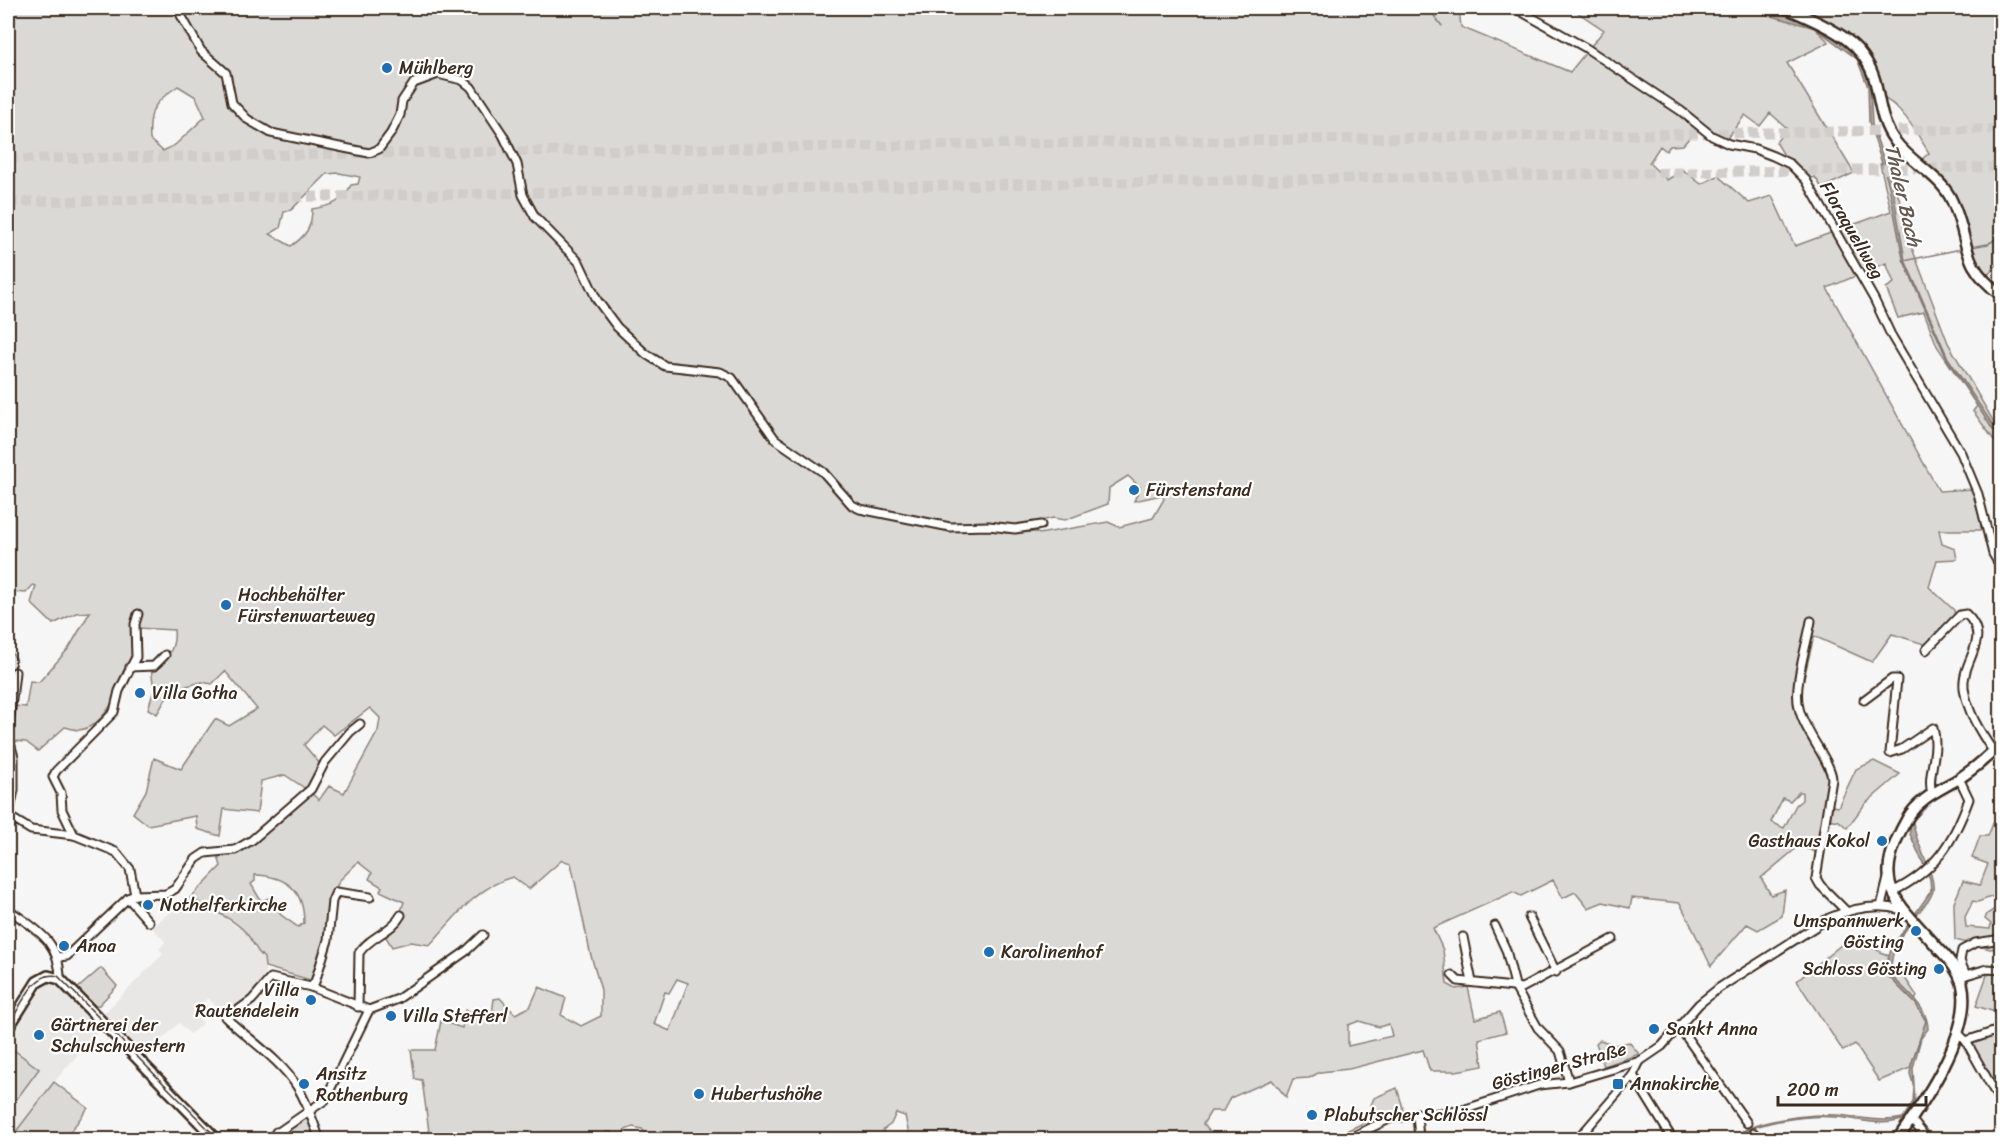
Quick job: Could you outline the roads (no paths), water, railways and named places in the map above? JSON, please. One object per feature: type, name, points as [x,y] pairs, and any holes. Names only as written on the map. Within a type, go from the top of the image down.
[{"type":"main road","points":[[1786,8],[1837,31],[1859,50],[1871,71],[1887,128],[1903,150],[1943,187],[1951,199],[1970,261],[1986,283],[2001,296]]},
{"type":"main road","points":[[1896,1140],[1944,1065],[1957,1032],[1964,998],[1963,976],[1909,917],[1892,892],[1888,878],[1895,844],[1918,803],[1932,793],[1961,782],[2001,742]]},
{"type":"main road","points":[[8,1028],[37,982],[44,977],[56,977],[217,1140]]},
{"type":"street","points":[[177,8],[196,45],[206,58],[226,73],[232,103],[246,119],[271,133],[369,153],[379,149],[391,133],[400,115],[402,101],[414,82],[429,75],[438,74],[462,80],[471,87],[503,135],[517,164],[523,195],[535,217],[579,262],[605,313],[646,354],[665,366],[720,372],[732,378],[775,439],[823,472],[852,505],[860,509],[950,527],[989,526],[1015,529],[1041,525]]},
{"type":"street","name":"Floraquellweg","points":[[1515,8],[1586,48],[1681,111],[1712,136],[1729,144],[1755,149],[1773,156],[1790,164],[1806,180],[1874,300],[1891,335],[1961,453],[1978,494],[1993,554],[2001,569]]},
{"type":"street","points":[[74,835],[62,810],[61,793],[53,777],[56,771],[114,712],[119,692],[137,648],[135,624],[138,614]]},
{"type":"street","points":[[1926,650],[1960,615],[1966,614],[1971,619],[1978,636],[1978,643],[1967,667],[1964,686],[1977,728],[1993,751]]},
{"type":"street","points":[[1811,621],[1799,686],[1798,707],[1812,740],[1832,771],[1816,878],[1846,911]]},
{"type":"street","points":[[130,668],[154,666],[165,656]]},
{"type":"street","points":[[15,672],[8,736],[14,757],[14,789],[8,818],[42,833],[74,835],[105,846],[123,858],[130,869],[131,897],[148,922]]},
{"type":"street","points":[[1864,700],[1892,679],[1897,679],[1890,753],[1902,749],[1933,728],[1935,762],[1929,784],[1932,793]]},
{"type":"street","points":[[58,957],[67,956],[131,897],[166,894],[175,889],[196,859],[205,853],[234,850],[252,840],[311,789],[325,762],[350,732],[360,724]]},
{"type":"street","points":[[1892,892],[1926,871],[1950,842],[1969,799],[1961,782]]},
{"type":"street","points":[[8,826],[20,824]]},
{"type":"street","points":[[1881,906],[1888,878]]},
{"type":"street","points":[[311,987],[315,982],[328,940],[332,900],[336,892],[370,897]]},
{"type":"street","name":"Göstinger Straße","points":[[1346,1140],[1378,1122],[1417,1113],[1460,1111],[1539,1085],[1569,1082],[1640,1061],[1662,1046],[1699,1004],[1737,974],[1773,955],[1829,918],[1846,911],[1881,906],[1909,917]]},
{"type":"street","points":[[8,909],[46,939],[58,957],[56,977]]},
{"type":"street","points":[[358,1007],[359,953],[374,936],[397,923],[401,915]]},
{"type":"street","points":[[1529,917],[1556,972]]},
{"type":"street","points":[[1495,926],[1506,950],[1516,988],[1538,1028],[1560,1051],[1569,1082]]},
{"type":"street","points":[[267,1140],[327,1096],[369,1011],[398,999],[465,952],[483,935]]},
{"type":"street","points":[[1463,937],[1472,982]]},
{"type":"street","points":[[1452,975],[1462,981],[1516,988],[1556,972],[1613,939]]},
{"type":"street","points":[[2001,939],[1975,943],[1962,950],[1959,961],[1963,976],[1986,969],[2001,970]]},
{"type":"street","points":[[320,1140],[309,1110],[291,1078],[251,1038],[226,1018],[252,1000],[272,978],[311,987],[369,1011]]},
{"type":"street","points":[[1680,1028],[1748,1124]]},
{"type":"street","points":[[1966,1041],[2001,1029]]},
{"type":"street","points":[[1957,1032],[1966,1041],[2001,1105]]},
{"type":"street","points":[[1577,1140],[1633,1075],[1640,1061]]},
{"type":"street","points":[[1633,1075],[1673,1140]]},
{"type":"street","points":[[1417,1113],[1419,1140]]},
{"type":"street","points":[[1911,1119],[1928,1140]]},
{"type":"street","points":[[276,1132],[284,1140]]},
{"type":"street","points":[[1583,1132],[1588,1140]]},
{"type":"street","points":[[1754,1133],[1760,1140]]},
{"type":"waterway","points":[[1428,8],[1442,26]]},
{"type":"waterway","points":[[1971,247],[1988,244],[2002,235]]},
{"type":"waterway","points":[[1904,261],[1961,249]]},
{"type":"tunnel","points":[[8,159],[2002,129]]},
{"type":"tunnel","points":[[8,202],[2002,167]]},
{"type":"tram line","points":[[8,1026],[34,984],[49,975],[58,976],[219,1140]]},
{"type":"place","name":"Mühlberg","points":[[387,68]]},
{"type":"place","name":"Fürstenstand","points":[[1134,490]]},
{"type":"place","name":"Hochbehälter Fürstenwarteweg","points":[[226,605]]},
{"type":"place","name":"Villa Gotha","points":[[140,693]]},
{"type":"place","name":"Gasthaus Kokol","points":[[1882,841]]},
{"type":"place","name":"Nothelferkirche","points":[[148,905]]},
{"type":"place","name":"Umspannwerk Gösting","points":[[1916,931]]},
{"type":"place","name":"Anoa","points":[[64,946]]},
{"type":"place","name":"Karolinenhof","points":[[989,952]]},
{"type":"place","name":"Schloss Gösting","points":[[1939,969]]},
{"type":"place","name":"Villa Rautendelein","points":[[311,1000]]},
{"type":"place","name":"Villa Stefferl","points":[[391,1016]]},
{"type":"place","name":"Sankt Anna","points":[[1654,1029]]},
{"type":"place","name":"Gärtnerei der Schulschwestern","points":[[39,1035]]},
{"type":"place","name":"Ansitz Rothenburg","points":[[304,1084]]},
{"type":"place","name":"Annakirche","points":[[1618,1084]]},
{"type":"place","name":"Hubertushöhe","points":[[699,1094]]},
{"type":"place","name":"Plabutscher Schlössl","points":[[1312,1115]]},
{"type":"water label","name":"Thaler Bach","points":[[1903,195]]}]
